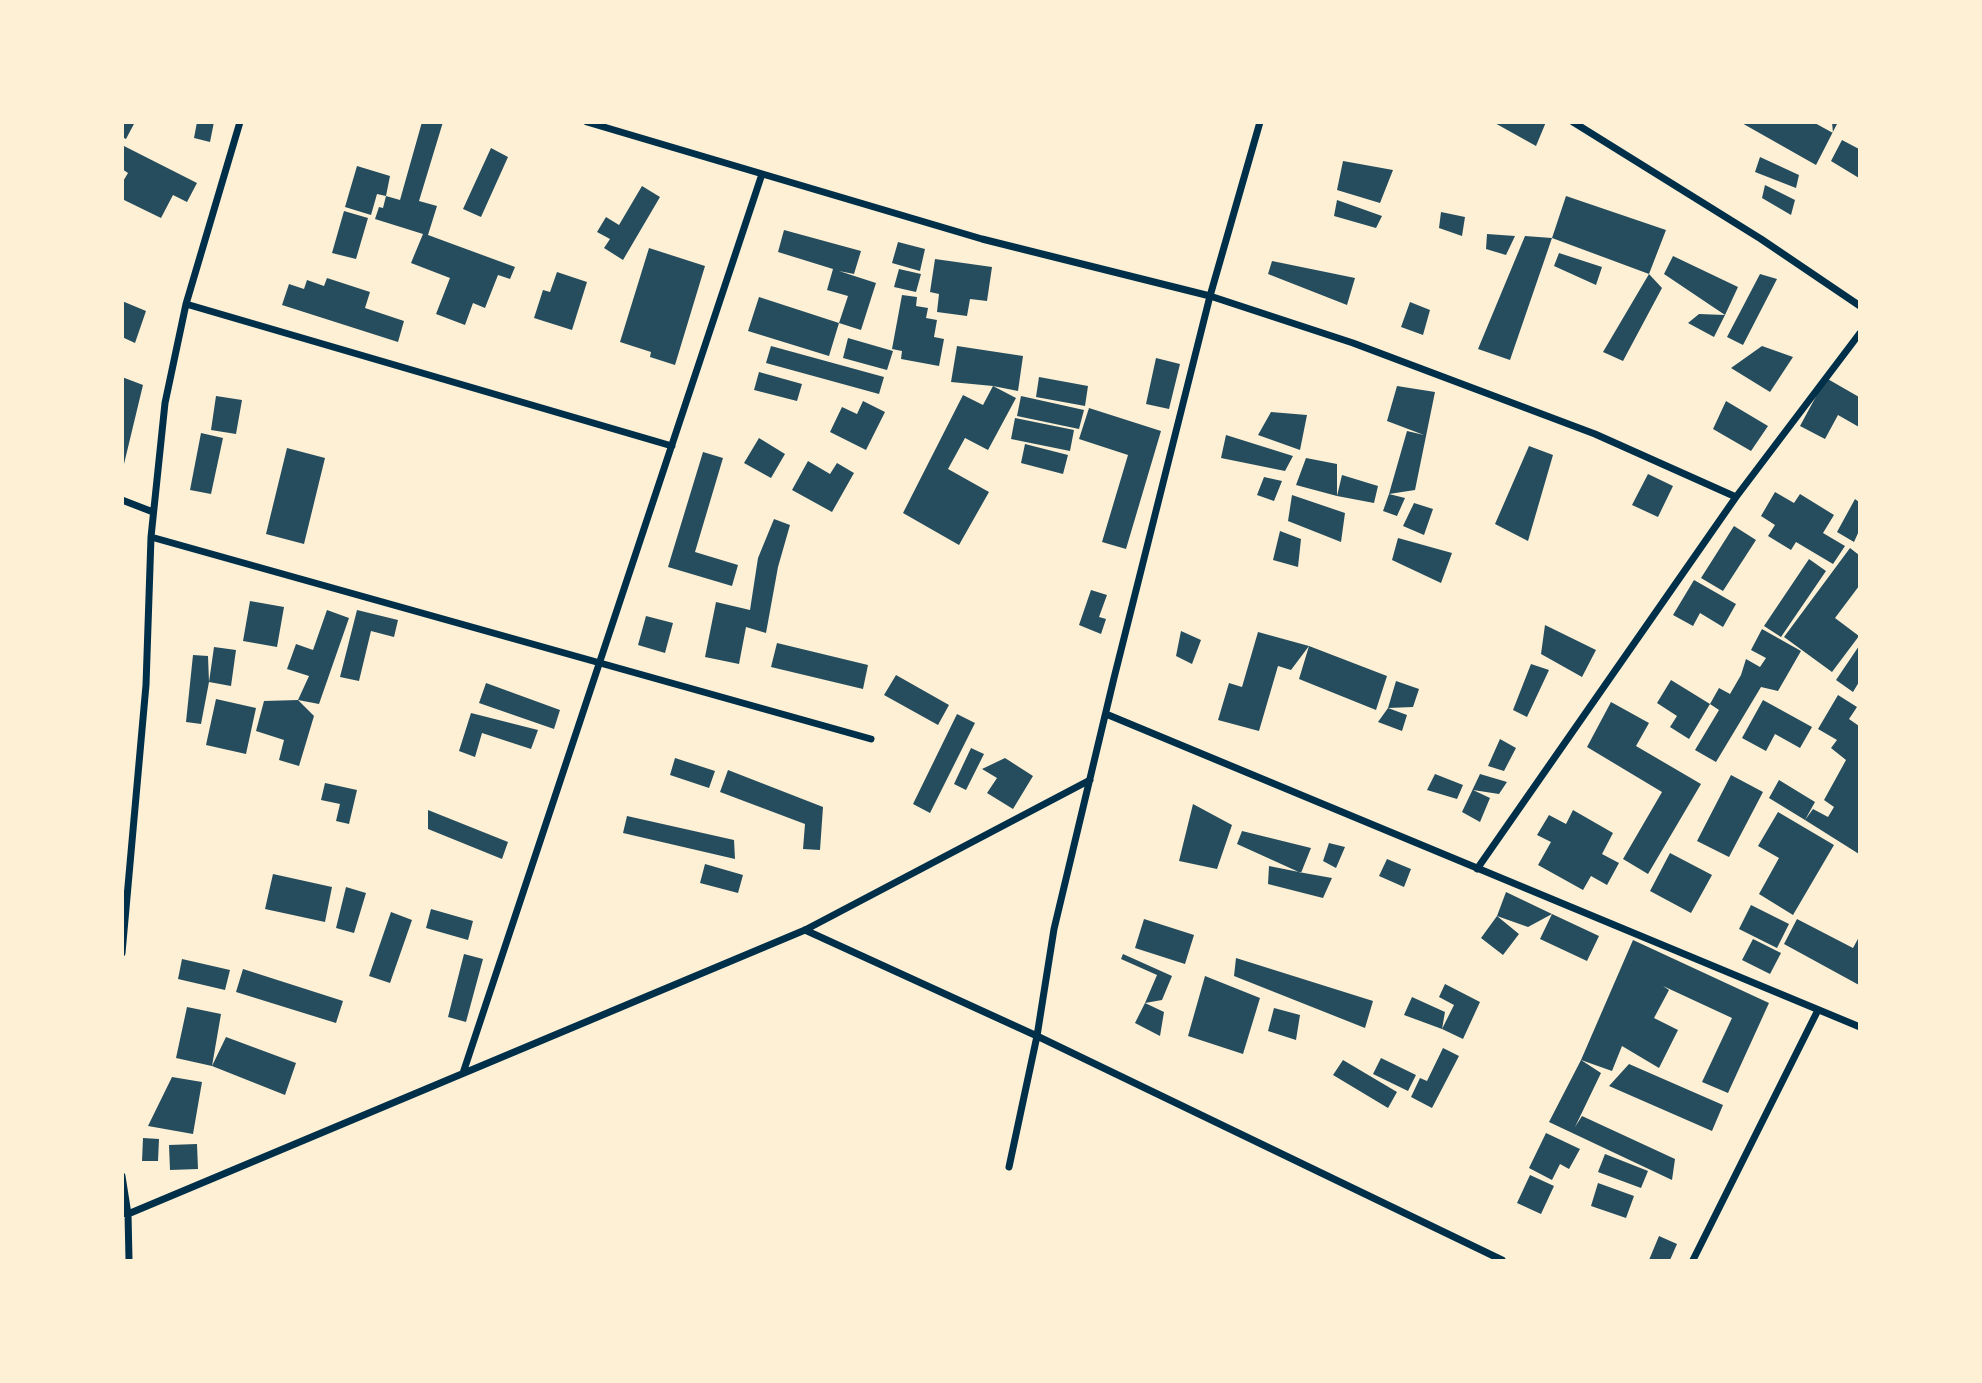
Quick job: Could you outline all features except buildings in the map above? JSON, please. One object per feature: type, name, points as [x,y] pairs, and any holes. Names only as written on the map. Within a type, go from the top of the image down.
[{"type":"street","points":[[122,953],[146,685],[151,537],[164,403],[186,304],[240,122]]},
{"type":"street","points":[[587,122],[982,239],[1210,296],[1353,343],[1595,434],[1737,497]]},
{"type":"street","points":[[1009,1167],[1037,1036],[1054,929],[1210,296],[1260,122]]},
{"type":"street","points":[[1573,122],[1760,239],[1860,306]]},
{"type":"street","points":[[463,1073],[762,174]]},
{"type":"street","points":[[186,304],[672,446]]},
{"type":"street","points":[[1477,869],[1737,497],[1860,333]]},
{"type":"street","points":[[122,500],[153,512]]},
{"type":"street","points":[[151,537],[871,739]]},
{"type":"street","points":[[1106,714],[1860,1027]]},
{"type":"street","points":[[125,1214],[805,930],[1090,780]]},
{"type":"street","points":[[805,930],[1037,1036],[1502,1261]]},
{"type":"street","points":[[1693,1261],[1818,1010]]},
{"type":"street","points":[[122,1176],[129,1261]]}]
